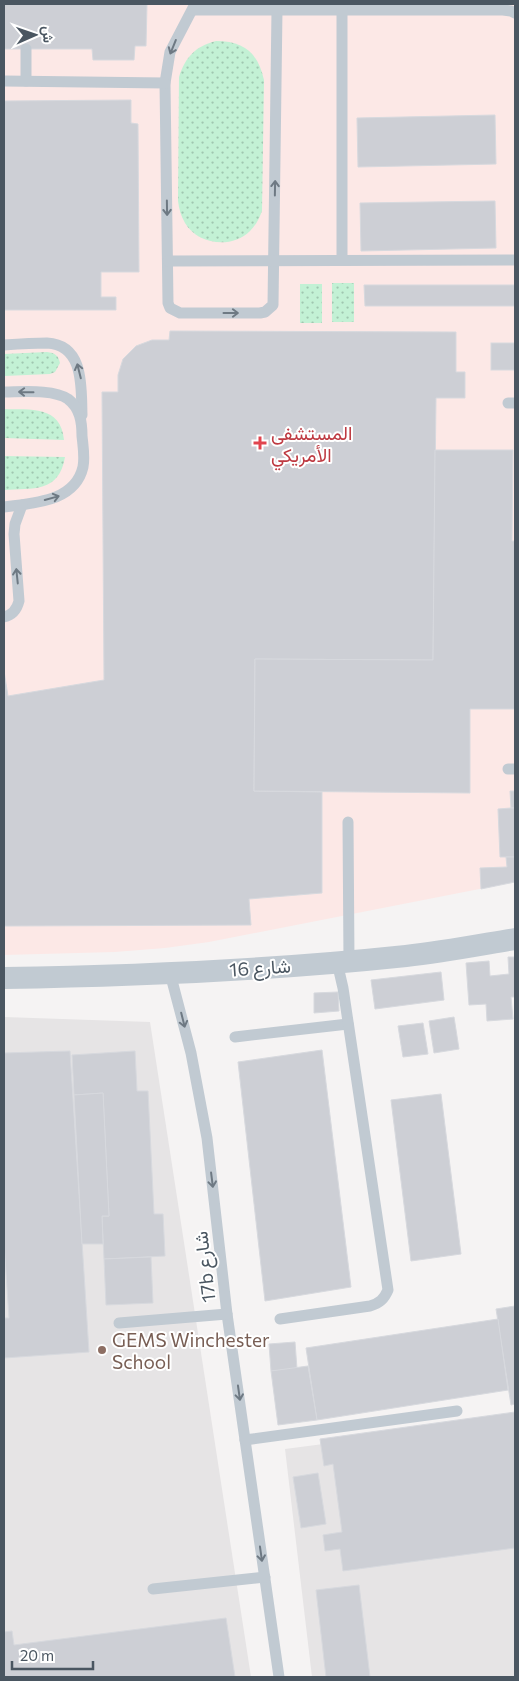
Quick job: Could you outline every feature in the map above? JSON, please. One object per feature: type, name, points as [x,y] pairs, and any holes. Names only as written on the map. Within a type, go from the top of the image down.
[{"type":"street","name":"شارع 16","points":[[4,978],[170,973],[343,961],[408,956],[515,939]]},
{"type":"lane","points":[[277,10],[273,305],[265,312],[260,313],[180,313],[170,308],[168,303],[165,84],[170,52],[194,7],[244,7],[277,10],[503,10],[515,13]]},
{"type":"lane","points":[[342,10],[342,260]]},
{"type":"lane","points":[[26,49],[26,81]]},
{"type":"lane","points":[[4,81],[165,84]]},
{"type":"lane","points":[[168,261],[515,260]]},
{"type":"lane","points":[[4,345],[49,343],[70,353],[76,362],[80,373],[83,466],[74,486],[57,498],[4,507]]},
{"type":"lane","points":[[4,392],[56,393],[67,399],[77,408],[82,420]]},
{"type":"lane","points":[[4,617],[14,612],[20,601],[14,534],[15,524],[22,505]]},
{"type":"lane","points":[[280,1319],[378,1304],[385,1298],[388,1290],[348,1024],[343,961],[348,822]]},
{"type":"lane","name":"17b شارع","points":[[170,973],[191,1053],[207,1138],[227,1314],[279,1677]]},
{"type":"lane","points":[[235,1037],[348,1024]]},
{"type":"lane","points":[[118,1323],[227,1314]]},
{"type":"lane","points":[[245,1440],[457,1411]]},
{"type":"lane","points":[[153,1589],[265,1577]]},
{"type":"shaded area","name":"المستشفى الأمريكي","points":[[4,4],[515,4],[515,882],[209,942],[115,952],[4,955]]},
{"type":"shaded area","name":"GEMS Winchester School","points":[[4,1017],[150,1022],[251,1677],[4,1677]]},
{"type":"shaded area","points":[[515,1419],[515,1677],[312,1677],[285,1449]]},
{"type":"green space","points":[[216,41],[234,43],[248,50],[258,63],[264,80],[262,211],[257,222],[243,237],[225,242],[207,240],[191,230],[182,218],[178,201],[179,77],[184,64],[192,53]]},
{"type":"green space","points":[[332,283],[354,283],[354,322],[332,322]]},
{"type":"green space","points":[[300,284],[322,284],[322,323],[300,323]]},
{"type":"green space","points":[[47,352],[56,355],[59,360],[60,363],[55,372],[50,374],[4,376],[4,354]]},
{"type":"green space","points":[[4,409],[34,410],[51,415],[62,429],[64,440],[4,438]]},
{"type":"green space","points":[[4,456],[65,457],[62,469],[51,483],[34,488],[4,490]]},
{"type":"building","points":[[4,4],[147,4],[146,46],[135,46],[134,60],[93,60],[92,49],[4,49]]},
{"type":"building","points":[[131,100],[131,123],[138,124],[139,272],[101,272],[101,297],[116,297],[116,310],[4,310],[4,101]]},
{"type":"building","points":[[495,115],[496,164],[358,167],[357,118]]},
{"type":"building","points":[[495,201],[496,248],[361,251],[360,203]]},
{"type":"building","points":[[364,285],[515,285],[515,306],[365,306]]},
{"type":"building","points":[[170,331],[456,332],[456,372],[465,372],[465,398],[436,398],[433,660],[255,659],[254,791],[322,792],[322,893],[249,899],[251,925],[4,926],[4,671],[8,696],[104,680],[102,392],[118,392],[118,375],[123,359],[136,346],[152,340],[169,340]]},
{"type":"building","points":[[491,343],[515,343],[515,370],[491,370]]},
{"type":"building","points":[[435,450],[513,450],[512,541],[515,541],[515,709],[470,709],[470,793],[254,791],[255,659],[433,660]]},
{"type":"building","points":[[510,791],[515,791],[515,808],[511,808]]},
{"type":"building","points":[[515,808],[515,857],[500,857],[498,809]]},
{"type":"building","points":[[506,857],[515,857],[515,882],[481,889],[480,868],[507,867]]},
{"type":"building","points":[[508,957],[515,957],[515,997],[511,997],[513,1019],[487,1021],[486,1004],[469,1005],[466,963],[489,961],[490,976],[509,974]]},
{"type":"building","points":[[441,972],[444,1000],[375,1009],[371,980]]},
{"type":"building","points":[[338,992],[339,1011],[314,1013],[314,993]]},
{"type":"building","points":[[454,1017],[459,1049],[434,1053],[429,1021]]},
{"type":"building","points":[[423,1023],[428,1054],[403,1057],[398,1026]]},
{"type":"building","points":[[322,1050],[351,1287],[265,1301],[238,1062]]},
{"type":"building","points":[[70,1051],[89,1352],[4,1358],[4,1318],[9,1318],[4,1243],[4,1053]]},
{"type":"building","points":[[135,1051],[137,1091],[148,1091],[154,1214],[163,1214],[165,1256],[104,1259],[102,1216],[109,1216],[103,1093],[74,1095],[72,1055]]},
{"type":"building","points":[[103,1093],[109,1216],[102,1216],[103,1244],[82,1244],[74,1095]]},
{"type":"building","points":[[441,1094],[461,1254],[411,1261],[391,1100]]},
{"type":"building","points":[[151,1257],[153,1303],[106,1305],[104,1259]]},
{"type":"building","points":[[515,1306],[515,1404],[511,1405],[496,1309]]},
{"type":"building","points":[[498,1319],[508,1390],[317,1420],[306,1348]]},
{"type":"building","points":[[295,1342],[297,1369],[271,1371],[269,1344]]},
{"type":"building","points":[[308,1366],[317,1420],[278,1425],[271,1371]]},
{"type":"building","points":[[515,1412],[515,1548],[343,1571],[340,1549],[325,1551],[323,1535],[342,1532],[333,1464],[324,1466],[320,1439]]},
{"type":"building","points":[[318,1473],[326,1524],[301,1528],[293,1477]]},
{"type":"building","points":[[359,1585],[370,1677],[326,1677],[316,1590]]},
{"type":"building","points":[[226,1618],[235,1677],[4,1677],[4,1632],[12,1631],[14,1645]]},
{"type":"place","name":"المستشفى الأمريكي","points":[[260,443]]},
{"type":"place","name":"GEMS Winchester School","points":[[102,1350]]}]
